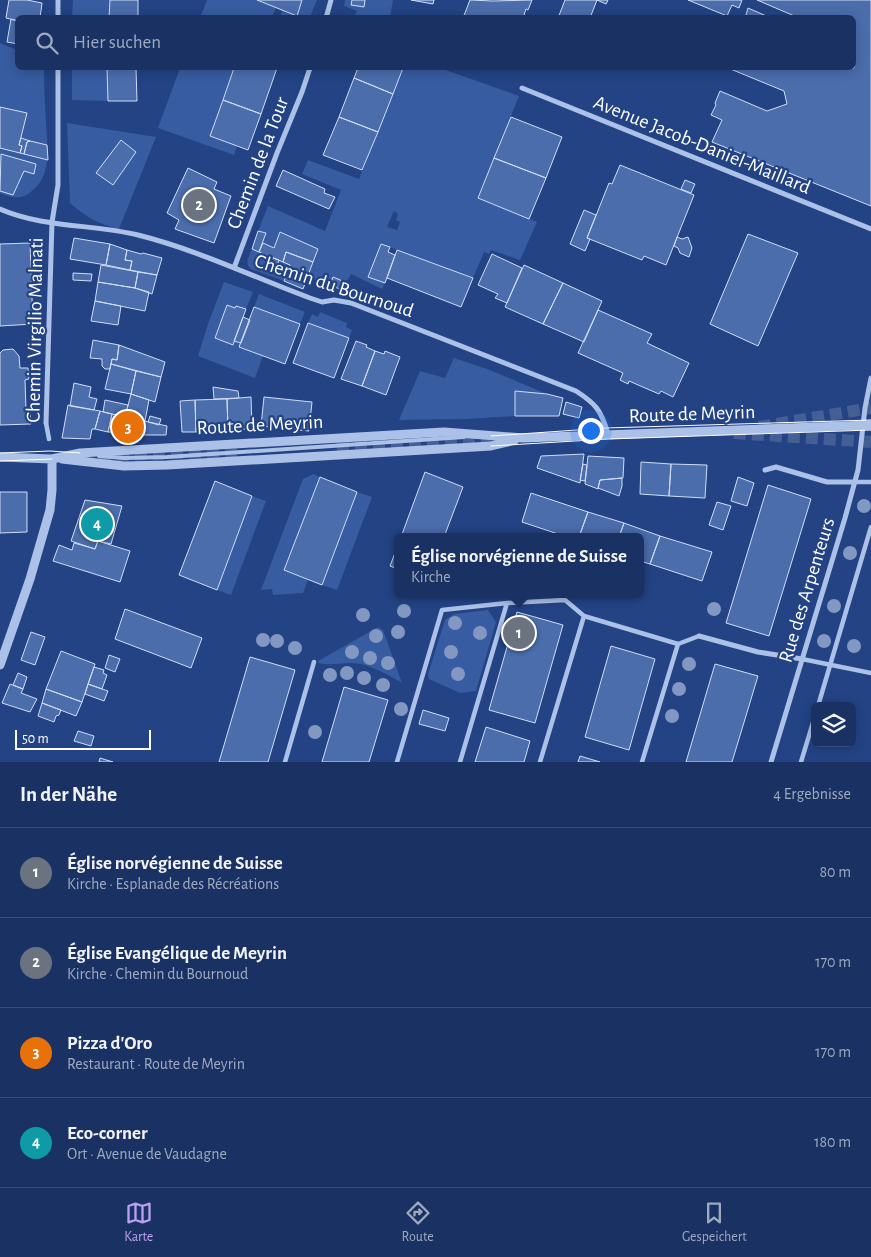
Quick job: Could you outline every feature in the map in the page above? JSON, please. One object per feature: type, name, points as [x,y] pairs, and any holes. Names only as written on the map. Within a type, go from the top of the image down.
[{"type":"street","points":[[58,0],[58,15]]},
{"type":"street","points":[[327,15],[331,0]]},
{"type":"street","name":"Chemin Virgilio Malnati","points":[[49,440],[46,423],[52,222],[58,185],[58,70]]},
{"type":"street","name":"Chemin de la Tour","points":[[234,268],[309,70]]},
{"type":"street","name":"Avenue Jacob-Daniel-Maillard","points":[[522,88],[871,229]]},
{"type":"street","name":"Chemin du Bournoud","points":[[0,209],[16,216],[137,235],[208,257],[322,302],[334,300],[351,303],[576,391],[591,401],[601,414],[608,434]]},
{"type":"street","points":[[867,425],[871,378]]},
{"type":"street","name":"Route de Meyrin","points":[[52,459],[80,453],[444,432],[523,438],[867,425]]},
{"type":"street","name":"Rue des Arpenteurs","points":[[771,762],[845,518],[867,425]]},
{"type":"street","name":"Route de Meyrin","points":[[0,457],[52,459],[124,466],[491,446],[523,438]]},
{"type":"street","points":[[0,665],[30,579],[50,510],[52,459]]},
{"type":"street","points":[[765,470],[776,467],[827,482],[871,482]]},
{"type":"street","points":[[819,702],[871,527]]},
{"type":"street","points":[[397,762],[442,610],[507,603],[565,600],[584,616],[678,644],[699,636],[758,652],[871,673]]},
{"type":"street","points":[[460,762],[507,603]]},
{"type":"street","points":[[540,762],[584,616]]},
{"type":"street","points":[[642,762],[678,644]]},
{"type":"street","points":[[285,762],[314,662]]},
{"type":"street","points":[[802,762],[811,730]]},
{"type":"shaded area","points":[[73,0],[110,0],[109,15],[72,15]]},
{"type":"shaded area","points":[[207,0],[317,0],[311,15],[281,15],[282,11],[276,8],[273,15],[201,15]]},
{"type":"shaded area","points":[[345,0],[393,0],[390,15],[355,15],[357,11],[344,6]]},
{"type":"shaded area","points":[[0,43],[15,49],[15,70],[44,70],[48,150],[43,177],[32,191],[21,197],[0,193]]},
{"type":"shaded area","points":[[72,70],[107,70],[108,101],[72,100]]},
{"type":"shaded area","points":[[179,70],[233,70],[210,136],[237,146],[234,155],[158,128]]},
{"type":"shaded area","points":[[402,70],[446,70],[519,96],[478,198],[537,222],[520,260],[491,250],[489,254],[484,252],[473,278],[381,244],[369,277],[385,283],[382,289],[351,274],[342,290],[308,277],[318,249],[280,232],[274,248],[263,243],[266,234],[258,231],[268,206],[325,231],[341,190],[302,174],[308,160],[359,179]],"holes":[[[394,211],[398,214],[396,220],[400,222],[397,230],[387,227]]]},
{"type":"shaded area","points":[[67,123],[156,137],[119,229],[93,219],[70,203]]},
{"type":"shaded area","points":[[252,249],[290,265],[284,281],[249,267],[247,262]]},
{"type":"shaded area","points":[[224,282],[253,292],[246,309],[227,305],[215,338],[232,345],[234,341],[241,343],[240,347],[263,356],[255,378],[198,356]]},
{"type":"shaded area","points":[[259,294],[305,312],[300,324],[254,307]]},
{"type":"shaded area","points":[[320,312],[347,323],[346,327],[352,330],[349,338],[308,323],[312,314],[318,317]]},
{"type":"shaded area","points":[[454,358],[487,369],[547,394],[515,391],[515,416],[399,420],[420,371],[445,378]]},
{"type":"shaded area","points":[[313,474],[320,477],[285,570],[308,580],[303,593],[273,595],[272,589],[261,590],[303,479]]},
{"type":"shaded area","points":[[357,492],[372,497],[337,590],[322,585]]},
{"type":"shaded area","points":[[252,496],[266,501],[231,595],[217,590]]},
{"type":"shaded area","points":[[488,610],[496,622],[476,691],[460,693],[429,679],[428,674],[445,620],[454,614]]},
{"type":"shaded area","points":[[378,627],[383,630],[402,683],[377,670],[357,663],[319,663],[318,661]]},
{"type":"building","points":[[9,0],[27,0],[42,3],[40,15],[15,15],[15,20],[6,18]]},
{"type":"building","points":[[110,0],[138,0],[138,15],[109,15]]},
{"type":"building","points":[[257,0],[302,0],[297,15]]},
{"type":"building","points":[[352,0],[365,0],[364,7],[351,5]]},
{"type":"building","points":[[411,0],[434,0],[433,4]]},
{"type":"building","points":[[470,0],[532,0],[524,15],[464,15]]},
{"type":"building","points":[[565,0],[597,0],[591,15],[559,15]]},
{"type":"building","points":[[597,0],[608,0],[606,4]]},
{"type":"building","points":[[688,0],[742,0],[739,8],[732,5],[727,15]]},
{"type":"building","points":[[757,0],[871,0],[871,206],[712,142],[722,120],[711,115],[720,91],[767,111],[787,104],[784,91],[733,70],[856,70],[856,15],[792,15]]},
{"type":"building","points":[[748,8],[764,15],[746,15]]},
{"type":"building","points":[[11,19],[15,20],[15,43],[7,42]]},
{"type":"building","points":[[107,70],[136,70],[137,101],[108,101]]},
{"type":"building","points":[[233,70],[276,70],[261,114],[223,100]]},
{"type":"building","points":[[357,70],[402,70],[393,94],[354,78]]},
{"type":"building","points":[[354,78],[393,94],[378,132],[339,117]]},
{"type":"building","points":[[223,100],[261,114],[248,150],[210,136]]},
{"type":"building","points":[[0,107],[27,113],[19,145],[22,146],[20,153],[0,148]]},
{"type":"building","points":[[339,117],[378,132],[362,170],[323,155]]},
{"type":"building","points":[[511,117],[562,137],[546,178],[494,158]]},
{"type":"building","points":[[21,138],[30,141],[27,142],[24,154],[20,153],[22,146],[19,145]]},
{"type":"building","points":[[121,140],[136,152],[113,185],[96,173]]},
{"type":"building","points":[[27,142],[47,145],[48,160],[24,154]]},
{"type":"building","points":[[1,154],[36,164],[34,174],[24,171],[13,195],[0,191]]},
{"type":"building","points":[[494,158],[546,178],[529,219],[478,198]]},
{"type":"building","points":[[620,165],[694,195],[666,265],[644,256],[642,260],[587,238],[609,183],[612,184]]},
{"type":"building","points":[[188,168],[217,182],[214,189],[231,196],[214,243],[175,229],[179,220],[167,213]]},
{"type":"building","points":[[283,170],[325,189],[324,193],[335,197],[329,209],[276,186]]},
{"type":"building","points":[[685,180],[695,184],[691,193],[681,189]]},
{"type":"building","points":[[584,210],[596,215],[587,238],[590,239],[585,251],[570,244]]},
{"type":"building","points":[[258,231],[266,233],[259,252],[252,249]]},
{"type":"building","points":[[280,232],[318,249],[313,262],[286,252],[283,262],[259,252],[263,243],[274,248]]},
{"type":"building","points":[[748,234],[798,253],[758,346],[710,324]]},
{"type":"building","points":[[677,237],[682,239],[688,237],[692,248],[689,257],[680,253],[678,248],[674,246]]},
{"type":"building","points":[[74,238],[110,244],[106,265],[70,259]]},
{"type":"building","points":[[30,243],[33,324],[0,326],[0,244]]},
{"type":"building","points":[[110,244],[127,250],[125,260],[132,261],[130,270],[106,265]]},
{"type":"building","points":[[381,244],[390,247],[388,252],[395,255],[385,283],[368,277]]},
{"type":"building","points":[[127,250],[162,258],[157,275],[130,270],[132,261],[125,260]]},
{"type":"building","points":[[397,250],[473,278],[461,307],[387,278]]},
{"type":"building","points":[[286,252],[313,262],[303,289],[284,281],[290,265],[283,262]]},
{"type":"building","points":[[492,254],[522,268],[507,303],[495,298],[498,294],[478,285]]},
{"type":"building","points":[[271,257],[279,260],[277,266],[268,263]]},
{"type":"building","points":[[101,265],[138,272],[135,288],[98,282]]},
{"type":"building","points":[[524,265],[563,283],[543,324],[505,307]]},
{"type":"building","points":[[138,272],[157,275],[152,294],[135,288]]},
{"type":"building","points":[[73,273],[92,274],[91,281],[73,280]]},
{"type":"building","points":[[333,277],[345,282],[342,290],[330,285]]},
{"type":"building","points":[[98,282],[149,292],[145,311],[95,301]]},
{"type":"building","points":[[563,283],[602,301],[584,342],[543,324]]},
{"type":"building","points":[[95,301],[121,306],[118,325],[91,321]]},
{"type":"building","points":[[227,305],[246,309],[233,345],[215,338]]},
{"type":"building","points":[[254,307],[300,324],[285,364],[239,347]]},
{"type":"building","points":[[598,310],[652,334],[647,343],[689,363],[673,397],[661,391],[659,394],[629,381],[628,384],[620,380],[623,373],[578,353]]},
{"type":"building","points":[[243,317],[250,320],[241,343],[234,341]]},
{"type":"building","points":[[308,323],[349,338],[334,378],[293,363]]},
{"type":"building","points":[[93,340],[119,345],[117,360],[112,359],[110,369],[105,369],[102,366],[102,359],[90,358]]},
{"type":"building","points":[[356,341],[367,345],[366,347],[375,351],[362,386],[341,379]]},
{"type":"building","points":[[119,345],[165,362],[161,377],[111,364],[112,359],[117,360]]},
{"type":"building","points":[[13,349],[19,356],[20,368],[28,368],[29,379],[25,380],[26,411],[30,411],[31,424],[0,425],[0,353],[3,350]]},
{"type":"building","points":[[375,351],[384,354],[385,351],[400,357],[386,395],[362,386]]},
{"type":"building","points":[[111,364],[136,371],[131,394],[105,389]]},
{"type":"building","points":[[136,371],[161,377],[155,402],[131,394]]},
{"type":"building","points":[[74,383],[91,387],[89,397],[97,399],[94,410],[70,406]]},
{"type":"building","points":[[213,387],[238,391],[239,398],[214,399]]},
{"type":"building","points":[[515,391],[547,394],[563,398],[559,416],[515,416]]},
{"type":"building","points":[[131,394],[149,400],[145,421],[125,417]]},
{"type":"building","points":[[251,397],[252,429],[228,430],[227,399]]},
{"type":"building","points":[[264,397],[312,402],[309,431],[261,426]]},
{"type":"building","points":[[227,399],[228,430],[196,432],[195,400]]},
{"type":"building","points":[[105,400],[128,405],[125,417],[103,412]]},
{"type":"building","points":[[195,400],[196,432],[182,432],[180,401]]},
{"type":"building","points":[[566,402],[582,407],[579,418],[563,414]]},
{"type":"building","points":[[68,405],[100,411],[90,439],[62,438]]},
{"type":"building","points":[[100,411],[112,414],[108,432],[95,429]]},
{"type":"building","points":[[112,414],[167,426],[166,435],[108,432]]},
{"type":"building","points":[[150,416],[161,419],[159,425],[148,422]]},
{"type":"building","points":[[584,454],[580,483],[537,468],[541,456]]},
{"type":"building","points":[[588,456],[624,458],[623,478],[600,480],[598,489],[585,484]]},
{"type":"building","points":[[641,462],[671,464],[669,496],[640,494]]},
{"type":"building","points":[[583,464],[587,465],[585,481],[580,480]]},
{"type":"building","points":[[671,464],[707,465],[705,498],[669,496]]},
{"type":"building","points":[[425,472],[463,487],[446,533],[402,533]]},
{"type":"building","points":[[320,477],[357,492],[322,585],[284,570]]},
{"type":"building","points":[[738,477],[754,483],[747,506],[731,501]]},
{"type":"building","points":[[622,478],[619,496],[598,488],[600,480]]},
{"type":"building","points":[[215,481],[252,496],[217,590],[179,575]]},
{"type":"building","points":[[768,485],[811,499],[769,636],[726,623]]},
{"type":"building","points":[[0,492],[27,492],[27,532],[0,533]]},
{"type":"building","points":[[531,493],[588,512],[580,533],[555,533],[522,522]]},
{"type":"building","points":[[85,500],[122,506],[111,544],[98,541],[95,549],[71,541]]},
{"type":"building","points":[[717,502],[731,506],[723,530],[709,525]]},
{"type":"building","points":[[588,512],[624,523],[620,533],[580,533]]},
{"type":"building","points":[[624,523],[660,536],[650,564],[644,562],[644,533],[620,533]]},
{"type":"building","points":[[660,536],[712,552],[702,581],[650,564]]},
{"type":"building","points":[[98,541],[130,551],[120,582],[53,561],[59,545],[72,550],[74,543],[95,549]]},
{"type":"building","points":[[394,556],[394,568],[390,566]]},
{"type":"building","points":[[125,609],[202,638],[191,668],[115,639]]},
{"type":"building","points":[[517,612],[563,625],[535,723],[489,710]]},
{"type":"building","points":[[31,632],[45,637],[35,665],[21,660]]},
{"type":"building","points":[[611,646],[655,659],[629,750],[585,737]]},
{"type":"building","points":[[61,651],[95,664],[82,702],[46,689]]},
{"type":"building","points":[[109,655],[120,659],[115,672],[105,668]]},
{"type":"building","points":[[250,657],[295,670],[268,762],[219,762]]},
{"type":"building","points":[[715,664],[758,676],[732,762],[686,762]]},
{"type":"building","points":[[94,667],[104,670],[103,673],[107,675],[102,689],[88,684]]},
{"type":"building","points":[[18,673],[27,677],[23,689],[13,685]]},
{"type":"building","points":[[10,684],[23,689],[21,693],[37,699],[30,712],[2,703]]},
{"type":"building","points":[[88,684],[108,691],[104,701],[85,694]]},
{"type":"building","points":[[344,687],[388,700],[369,762],[322,762]]},
{"type":"building","points":[[46,689],[82,702],[76,716],[42,703]]},
{"type":"building","points":[[42,703],[61,710],[54,722],[38,716]]},
{"type":"building","points":[[423,710],[449,718],[445,731],[419,724]]},
{"type":"building","points":[[486,727],[530,741],[524,762],[475,762]]},
{"type":"building","points":[[78,731],[94,736],[91,746],[74,741]]},
{"type":"building","points":[[580,756],[600,762],[578,762]]},
{"type":"building","points":[[100,758],[113,762],[99,762]]},
{"type":"tunnel","points":[[759,427],[871,408]]},
{"type":"tunnel","points":[[734,433],[871,442]]},
{"type":"tunnel","points":[[337,447],[509,441]]},
{"type":"tunnel","points":[[99,456],[242,451]]},
{"type":"tram line","points":[[491,436],[606,428],[871,420]]},
{"type":"tram line","points":[[491,446],[609,439],[871,430]]},
{"type":"tram line","points":[[0,453],[50,451],[80,453]]},
{"type":"tram line","points":[[0,461],[52,459]]},
{"type":"place","name":"Église Evangélique de Meyrin","points":[[199,205]]},
{"type":"place","name":"Pizza d'Oro","points":[[128,427]]},
{"type":"place","name":"Eco-corner","points":[[97,524]]},
{"type":"place","name":"Église norvégienne de Suisse","points":[[519,633]]}]
